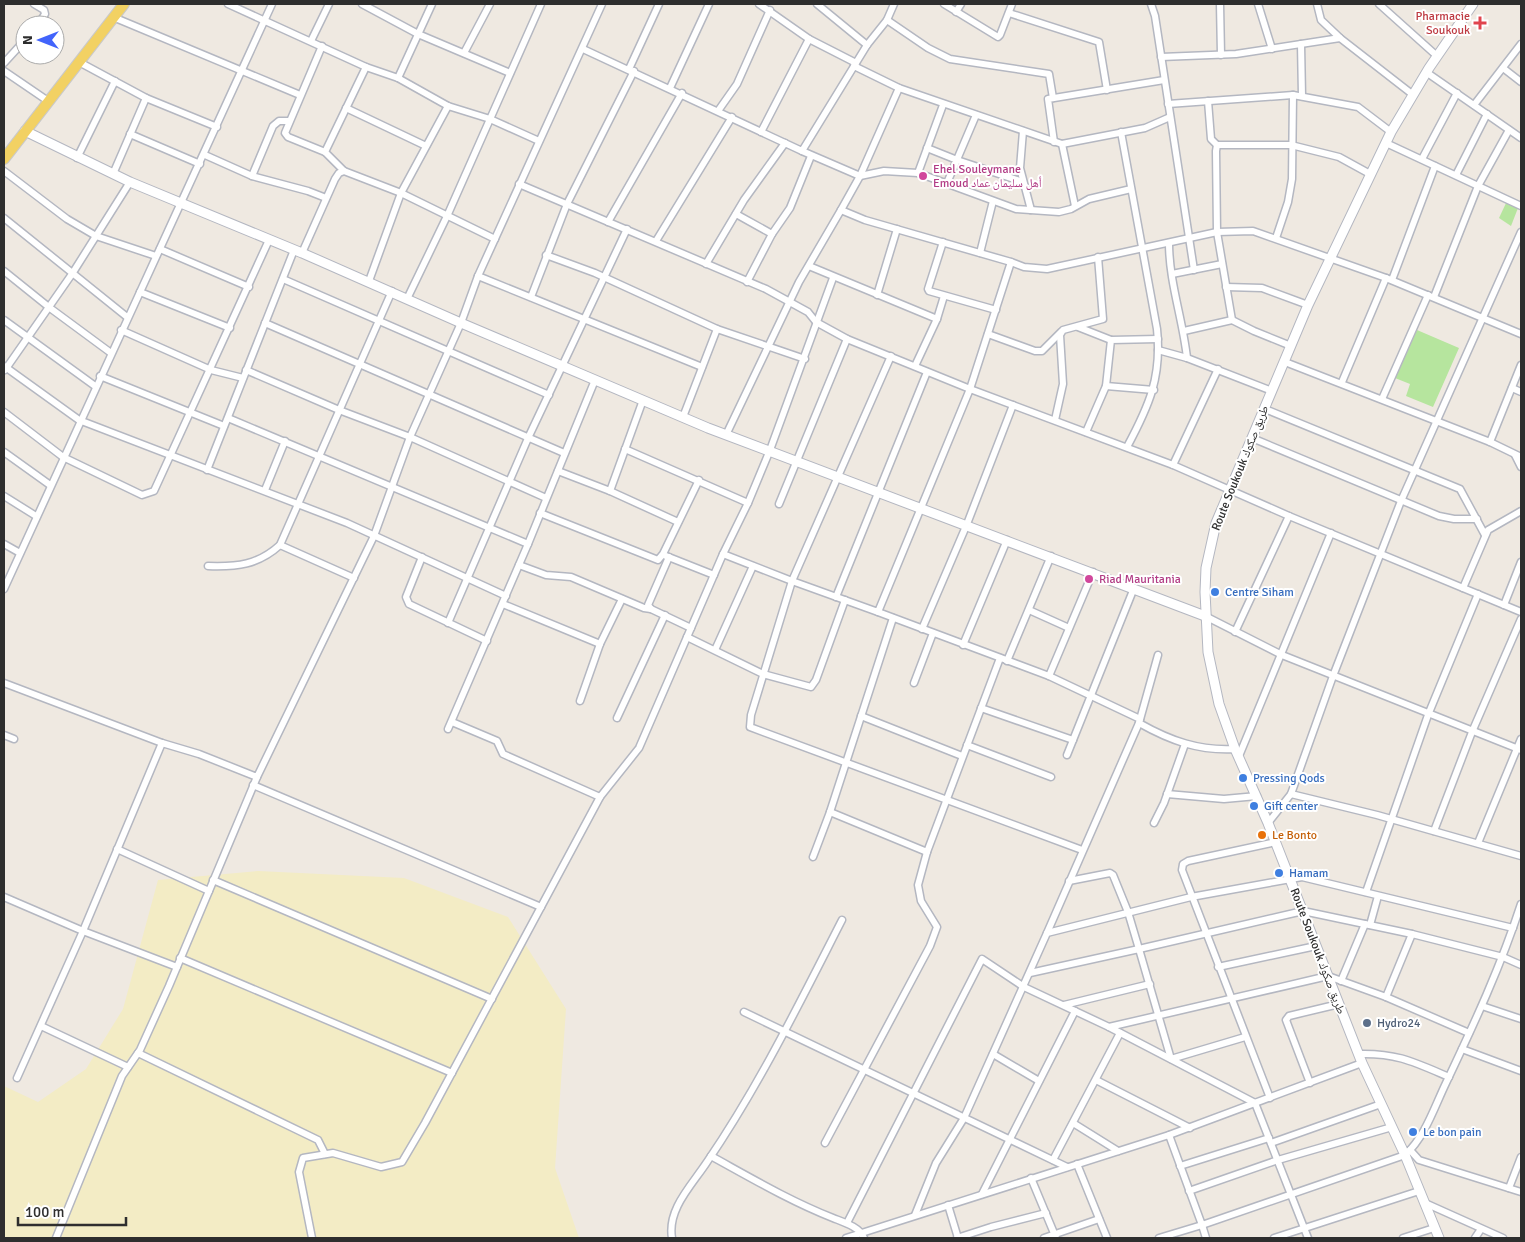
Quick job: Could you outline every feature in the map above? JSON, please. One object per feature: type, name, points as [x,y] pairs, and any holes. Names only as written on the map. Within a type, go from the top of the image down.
[{"type":"main road","points":[[5,154],[26,131],[124,4]]},
{"type":"street","points":[[34,4],[44,10],[44,15]]},
{"type":"street","points":[[228,4],[366,67],[398,78],[448,106],[490,119],[539,141]]},
{"type":"street","points":[[4,588],[79,420],[200,164],[272,4]]},
{"type":"street","points":[[311,41],[329,4]]},
{"type":"street","points":[[362,4],[373,6],[418,34],[510,73]]},
{"type":"street","points":[[398,78],[432,4]]},
{"type":"street","points":[[464,53],[490,4]]},
{"type":"street","points":[[407,299],[448,214],[540,4]]},
{"type":"street","points":[[56,1238],[122,1076],[138,1053],[177,967],[257,777],[374,536],[410,437],[461,323],[478,276],[602,4]]},
{"type":"street","points":[[531,297],[567,204],[632,70],[660,4]]},
{"type":"street","points":[[670,88],[709,4]]},
{"type":"street","points":[[759,4],[809,39],[899,88],[1054,142],[1062,144],[1149,128],[1170,118]]},
{"type":"street","points":[[817,4],[867,45]]},
{"type":"street","points":[[802,151],[867,45],[887,20],[894,4]]},
{"type":"street","points":[[944,4],[998,37],[1012,4]]},
{"type":"street","points":[[956,12],[961,4]]},
{"type":"street","points":[[1151,4],[1194,270]]},
{"type":"street","points":[[1220,4],[1221,55]]},
{"type":"street","points":[[1258,4],[1272,49]]},
{"type":"street","points":[[1317,4],[1321,20],[1340,38],[1412,94]]},
{"type":"street","points":[[1379,4],[1437,56]]},
{"type":"street","name":"Route Soukouk طريق صكوك","points":[[1439,1238],[1419,1191],[1408,1153],[1392,1127],[1358,1054],[1276,842],[1237,752],[1219,704],[1209,666],[1205,616],[1206,568],[1210,545],[1230,490],[1308,305],[1330,258],[1391,132],[1412,94],[1473,4]]},
{"type":"street","points":[[718,111],[737,84],[749,61],[770,10]]},
{"type":"street","points":[[1009,13],[1099,42],[1107,90]]},
{"type":"street","points":[[113,17],[300,95]]},
{"type":"street","points":[[887,20],[928,48],[950,59],[1049,74],[1053,98]]},
{"type":"street","points":[[1161,57],[1221,55],[1340,38]]},
{"type":"street","points":[[761,132],[809,39]]},
{"type":"street","points":[[1301,44],[1302,96]]},
{"type":"street","points":[[1474,105],[1521,44]]},
{"type":"street","points":[[322,46],[288,121],[285,133],[288,137],[325,152],[344,171],[448,214],[495,239]]},
{"type":"street","points":[[583,49],[682,93],[811,156],[860,176],[884,171],[918,173],[1016,208],[1060,212],[1089,199],[1131,190]]},
{"type":"street","points":[[4,63],[15,51]]},
{"type":"street","points":[[79,62],[146,98],[217,127]]},
{"type":"street","points":[[325,152],[366,67]]},
{"type":"street","points":[[1503,68],[1521,82]]},
{"type":"street","points":[[4,71],[48,102]]},
{"type":"street","points":[[1426,72],[1521,138]]},
{"type":"street","points":[[1054,142],[1048,99],[1164,80]]},
{"type":"street","points":[[77,158],[115,81]]},
{"type":"street","points":[[726,435],[790,302],[860,176],[899,88]]},
{"type":"street","points":[[608,222],[682,93]]},
{"type":"street","points":[[1422,159],[1457,93]]},
{"type":"street","points":[[1276,238],[1291,186],[1293,95]]},
{"type":"street","points":[[1168,104],[1293,95],[1302,96],[1358,107],[1391,132]]},
{"type":"street","points":[[113,174],[146,98]]},
{"type":"street","points":[[1208,101],[1211,139],[1217,145],[1292,145],[1339,157],[1370,174]]},
{"type":"street","points":[[918,173],[944,105]]},
{"type":"street","points":[[369,282],[401,193],[448,106]]},
{"type":"street","points":[[346,108],[426,146]]},
{"type":"street","points":[[1456,175],[1487,114]]},
{"type":"street","points":[[947,183],[976,115]]},
{"type":"street","points":[[656,241],[732,117]]},
{"type":"street","points":[[252,176],[273,126],[279,120],[288,121]]},
{"type":"street","points":[[1382,399],[1431,296],[1478,186],[1509,130]]},
{"type":"street","points":[[26,131],[77,158],[130,182],[298,251],[461,323],[726,435],[967,524],[1205,616],[1282,655],[1519,750]]},
{"type":"street","points":[[1023,131],[1020,168],[1031,210]]},
{"type":"street","points":[[1121,132],[1158,340],[1158,374],[1154,390],[1127,447]]},
{"type":"street","points":[[130,134],[200,164]]},
{"type":"street","points":[[706,264],[736,214],[785,143]]},
{"type":"street","points":[[1386,143],[1521,206]]},
{"type":"street","points":[[1062,144],[1075,206]]},
{"type":"street","points":[[1217,145],[1217,232],[1232,320]]},
{"type":"street","points":[[928,148],[956,160],[1023,182]]},
{"type":"street","points":[[204,155],[252,176],[308,191],[326,198]]},
{"type":"street","points":[[747,282],[772,234],[790,208],[811,156]]},
{"type":"street","points":[[1342,382],[1389,279],[1435,166]]},
{"type":"street","points":[[4,171],[67,219],[96,236],[156,256]]},
{"type":"street","points":[[207,470],[282,279],[339,173],[344,171]]},
{"type":"street","points":[[130,182],[50,308],[5,368],[79,420],[207,470],[300,503],[506,596]]},
{"type":"street","points":[[519,184],[656,241],[790,302],[808,312],[816,322],[847,338],[970,389],[1173,464],[1289,516],[1521,612]]},
{"type":"street","points":[[980,253],[993,201]]},
{"type":"street","points":[[841,210],[1024,267],[1047,269],[1217,232],[1240,230],[1276,238],[1389,279],[1521,334]]},
{"type":"street","points":[[736,214],[772,234]]},
{"type":"street","points":[[4,218],[127,317]]},
{"type":"street","points":[[877,295],[897,229]]},
{"type":"street","points":[[448,623],[529,436],[628,230]]},
{"type":"street","points":[[1268,823],[1291,794],[1333,676],[1401,501],[1521,235]]},
{"type":"street","points":[[4,412],[63,456],[142,495],[154,491],[270,240]]},
{"type":"street","points":[[943,242],[928,289],[931,293],[996,310]]},
{"type":"street","points":[[1169,243],[1172,274],[1184,332],[1187,358]]},
{"type":"street","points":[[160,249],[249,287]]},
{"type":"street","points":[[546,255],[604,278],[717,329],[804,359]]},
{"type":"street","points":[[988,334],[1035,351],[1042,351],[1063,330],[1103,319],[1098,257]]},
{"type":"street","points":[[878,612],[970,389],[1011,262]]},
{"type":"street","points":[[1172,274],[1222,264]]},
{"type":"street","points":[[809,266],[833,278],[937,319]]},
{"type":"street","points":[[4,270],[50,308],[111,353]]},
{"type":"street","points":[[478,276],[702,367]]},
{"type":"street","points":[[312,1238],[299,1172],[303,1158],[333,1153],[381,1167],[402,1162],[452,1073],[600,796],[639,748],[770,450],[833,278]]},
{"type":"street","points":[[282,279],[549,394]]},
{"type":"street","points":[[1226,287],[1262,288],[1308,305]]},
{"type":"street","points":[[140,292],[230,328]]},
{"type":"street","points":[[208,566],[246,564],[268,556],[280,545],[392,292]]},
{"type":"street","points":[[914,366],[937,319],[944,296]]},
{"type":"street","points":[[4,320],[95,386]]},
{"type":"street","points":[[1184,332],[1232,320],[1292,346]]},
{"type":"street","points":[[265,323],[529,436],[564,453]]},
{"type":"street","points":[[1077,326],[1111,340],[1158,340]]},
{"type":"street","points":[[683,417],[717,329]]},
{"type":"street","points":[[121,330],[211,370],[243,378]]},
{"type":"street","points":[[1055,420],[1063,384],[1060,341],[1063,330]]},
{"type":"street","points":[[779,504],[847,338]]},
{"type":"street","points":[[1086,432],[1106,386],[1111,340]]},
{"type":"street","points":[[1158,350],[1218,369],[1272,391]]},
{"type":"street","points":[[891,356],[792,581],[750,716],[750,727],[1082,850]]},
{"type":"street","points":[[1284,362],[1342,382],[1490,442],[1518,456],[1521,466]]},
{"type":"street","points":[[1490,442],[1521,365]]},
{"type":"street","points":[[1173,464],[1218,369]]},
{"type":"street","points":[[246,370],[339,410],[410,437],[546,498]]},
{"type":"street","points":[[836,597],[928,372]]},
{"type":"street","points":[[100,376],[224,426]]},
{"type":"street","points":[[448,729],[487,642],[595,380]]},
{"type":"street","points":[[1106,386],[1154,390]]},
{"type":"street","points":[[1512,388],[1521,392]]},
{"type":"street","points":[[610,491],[643,400]]},
{"type":"street","points":[[922,629],[967,524],[1013,405]]},
{"type":"street","points":[[1264,409],[1462,491],[1484,535]]},
{"type":"street","points":[[228,418],[528,544]]},
{"type":"street","points":[[1252,438],[1438,516],[1454,519],[1477,519]]},
{"type":"street","points":[[265,490],[285,441]]},
{"type":"street","points":[[625,449],[748,503]]},
{"type":"street","points":[[4,452],[50,485]]},
{"type":"street","points":[[558,471],[610,491],[678,522]]},
{"type":"street","points":[[650,608],[648,601],[678,522],[699,480]]},
{"type":"street","points":[[4,496],[36,516]]},
{"type":"street","points":[[1463,588],[1484,535],[1493,526],[1521,511]]},
{"type":"street","points":[[540,513],[653,559],[666,556],[714,575]]},
{"type":"street","points":[[1235,632],[1289,516]]},
{"type":"street","points":[[723,554],[1007,662],[1049,676],[1093,695],[1184,744],[1208,750],[1237,752],[1282,655],[1332,533]]},
{"type":"street","points":[[964,645],[1007,540]]},
{"type":"street","points":[[4,544],[20,552]]},
{"type":"street","points":[[280,545],[354,578]]},
{"type":"street","points":[[1007,662],[1051,556]]},
{"type":"street","points":[[422,557],[407,601],[409,604],[487,642]]},
{"type":"street","points":[[1504,606],[1521,562]]},
{"type":"street","points":[[519,565],[546,575],[571,577],[644,608],[650,608],[691,628]]},
{"type":"street","points":[[715,650],[753,566]]},
{"type":"street","points":[[1049,676],[1093,572]]},
{"type":"street","points":[[1066,755],[1093,695],[1134,588]]},
{"type":"street","points":[[1366,892],[1390,818],[1428,714],[1478,594]]},
{"type":"street","points":[[580,701],[600,644],[622,599]]},
{"type":"street","points":[[687,637],[763,674],[811,687],[816,680],[845,600]]},
{"type":"street","points":[[503,604],[600,644]]},
{"type":"street","points":[[1029,610],[1069,628]]},
{"type":"street","points":[[617,718],[665,615]]},
{"type":"street","points":[[813,857],[830,812],[893,618]]},
{"type":"street","points":[[1434,831],[1472,732],[1521,619]]},
{"type":"street","points":[[914,683],[933,633]]},
{"type":"street","points":[[915,1215],[936,1163],[964,1118],[1030,973],[1082,850],[1140,721],[1158,655]]},
{"type":"street","points":[[824,1143],[865,1070],[930,946],[937,927],[922,901],[918,886],[927,852],[1000,658]]},
{"type":"street","points":[[4,682],[162,744],[199,754],[257,777]]},
{"type":"street","points":[[981,708],[1072,740]]},
{"type":"street","points":[[860,716],[962,756]]},
{"type":"street","points":[[452,722],[497,741],[502,754],[600,796]]},
{"type":"street","points":[[4,735],[14,739]]},
{"type":"street","points":[[1478,843],[1519,750],[1521,739]]},
{"type":"street","points":[[17,1078],[83,931],[162,744]]},
{"type":"street","points":[[1154,823],[1167,794],[1184,744]]},
{"type":"street","points":[[967,745],[1051,777]]},
{"type":"street","points":[[254,785],[541,907]]},
{"type":"street","points":[[1167,794],[1224,799],[1257,796]]},
{"type":"street","points":[[1291,794],[1390,818],[1521,856]]},
{"type":"street","points":[[830,812],[927,852]]},
{"type":"street","points":[[1270,1098],[1230,999],[1182,870],[1183,864],[1188,861],[1276,842]]},
{"type":"street","points":[[117,849],[209,891]]},
{"type":"street","points":[[1069,881],[1110,873],[1113,875],[1128,912],[1171,1060]]},
{"type":"street","points":[[1047,932],[1191,897],[1289,878],[1311,877],[1378,896],[1513,928]]},
{"type":"street","points":[[213,880],[492,999]]},
{"type":"street","points":[[4,896],[83,931],[177,967]]},
{"type":"street","points":[[1341,981],[1368,925],[1378,896]]},
{"type":"street","points":[[1159,1238],[1202,1225],[1408,1153],[1424,1130],[1482,1006],[1520,915],[1521,904]]},
{"type":"street","points":[[1030,973],[1303,911],[1412,934],[1503,958],[1521,965]]},
{"type":"street","points":[[672,1238],[672,1213],[711,1156],[785,1032],[842,920]]},
{"type":"street","points":[[1386,998],[1412,934]]},
{"type":"street","points":[[1218,967],[1316,946]]},
{"type":"street","points":[[180,958],[452,1073]]},
{"type":"street","points":[[847,1223],[982,959],[1024,986],[1109,1027],[1255,1103],[1308,1238]]},
{"type":"street","points":[[1109,1027],[1328,976],[1469,1033]]},
{"type":"street","points":[[1064,1006],[1150,984]]},
{"type":"street","points":[[1310,1082],[1286,1020],[1289,1016],[1339,1004]]},
{"type":"street","points":[[1482,1006],[1521,1019]]},
{"type":"street","points":[[982,1194],[1075,1011]]},
{"type":"street","points":[[744,1012],[1068,1167]]},
{"type":"street","points":[[41,1026],[128,1067]]},
{"type":"street","points":[[1053,1160],[1120,1033]]},
{"type":"street","points":[[1171,1060],[1245,1037]]},
{"type":"street","points":[[1462,1049],[1521,1071]]},
{"type":"street","points":[[138,1053],[318,1140],[325,1154]]},
{"type":"street","points":[[1358,1054],[1384,1053],[1405,1058],[1449,1077]]},
{"type":"street","points":[[993,1054],[1039,1081]]},
{"type":"street","points":[[846,1238],[863,1236],[915,1215],[1190,1128],[1362,1063]]},
{"type":"street","points":[[1096,1080],[1190,1128]]},
{"type":"street","points":[[1180,1166],[1270,1140],[1381,1104]]},
{"type":"street","points":[[1073,1123],[1118,1151]]},
{"type":"street","points":[[1190,1190],[1278,1160],[1392,1127]]},
{"type":"street","points":[[1169,1135],[1206,1238]]},
{"type":"street","points":[[1408,1153],[1420,1160],[1521,1192]]},
{"type":"street","points":[[711,1156],[803,1206],[847,1223],[863,1236]]},
{"type":"street","points":[[1509,1188],[1521,1157]]},
{"type":"street","points":[[1077,1164],[1107,1238]]},
{"type":"street","points":[[1032,1178],[1055,1236]]},
{"type":"street","points":[[1274,1238],[1419,1191]]},
{"type":"street","points":[[1425,1203],[1504,1238]]},
{"type":"street","points":[[948,1205],[957,1238],[1046,1213]]},
{"type":"street","points":[[1044,1238],[1055,1236],[1099,1219]]},
{"type":"street","points":[[1403,1238],[1434,1228]]},
{"type":"street","points":[[1475,1238],[1481,1229]]},
{"type":"green space","points":[[1507,201],[1518,208],[1511,226],[1499,218]]},
{"type":"green space","points":[[1417,330],[1459,348],[1433,407],[1406,396],[1410,384],[1395,378]]},
{"type":"sand","points":[[258,871],[404,878],[508,917],[566,1009],[555,1168],[579,1238],[4,1238],[4,1086],[38,1102],[86,1069],[123,1009],[158,880]]},
{"type":"place","name":"Pharmacie Soukouk","points":[[1480,23]]},
{"type":"place","name":"Ehel Souleymane Emoud أهل سليمان عماد","points":[[923,176]]},
{"type":"place","name":"Riad Mauritania","points":[[1089,579]]},
{"type":"place","name":"Centre Siham","points":[[1215,592]]},
{"type":"place","name":"Pressing Qods","points":[[1243,778]]},
{"type":"place","name":"Gift center","points":[[1254,806]]},
{"type":"place","name":"Le Bonto","points":[[1262,835]]},
{"type":"place","name":"Hamam","points":[[1279,873]]},
{"type":"place","name":"Hydro24","points":[[1367,1023]]},
{"type":"place","name":"Le bon pain","points":[[1413,1132]]}]
